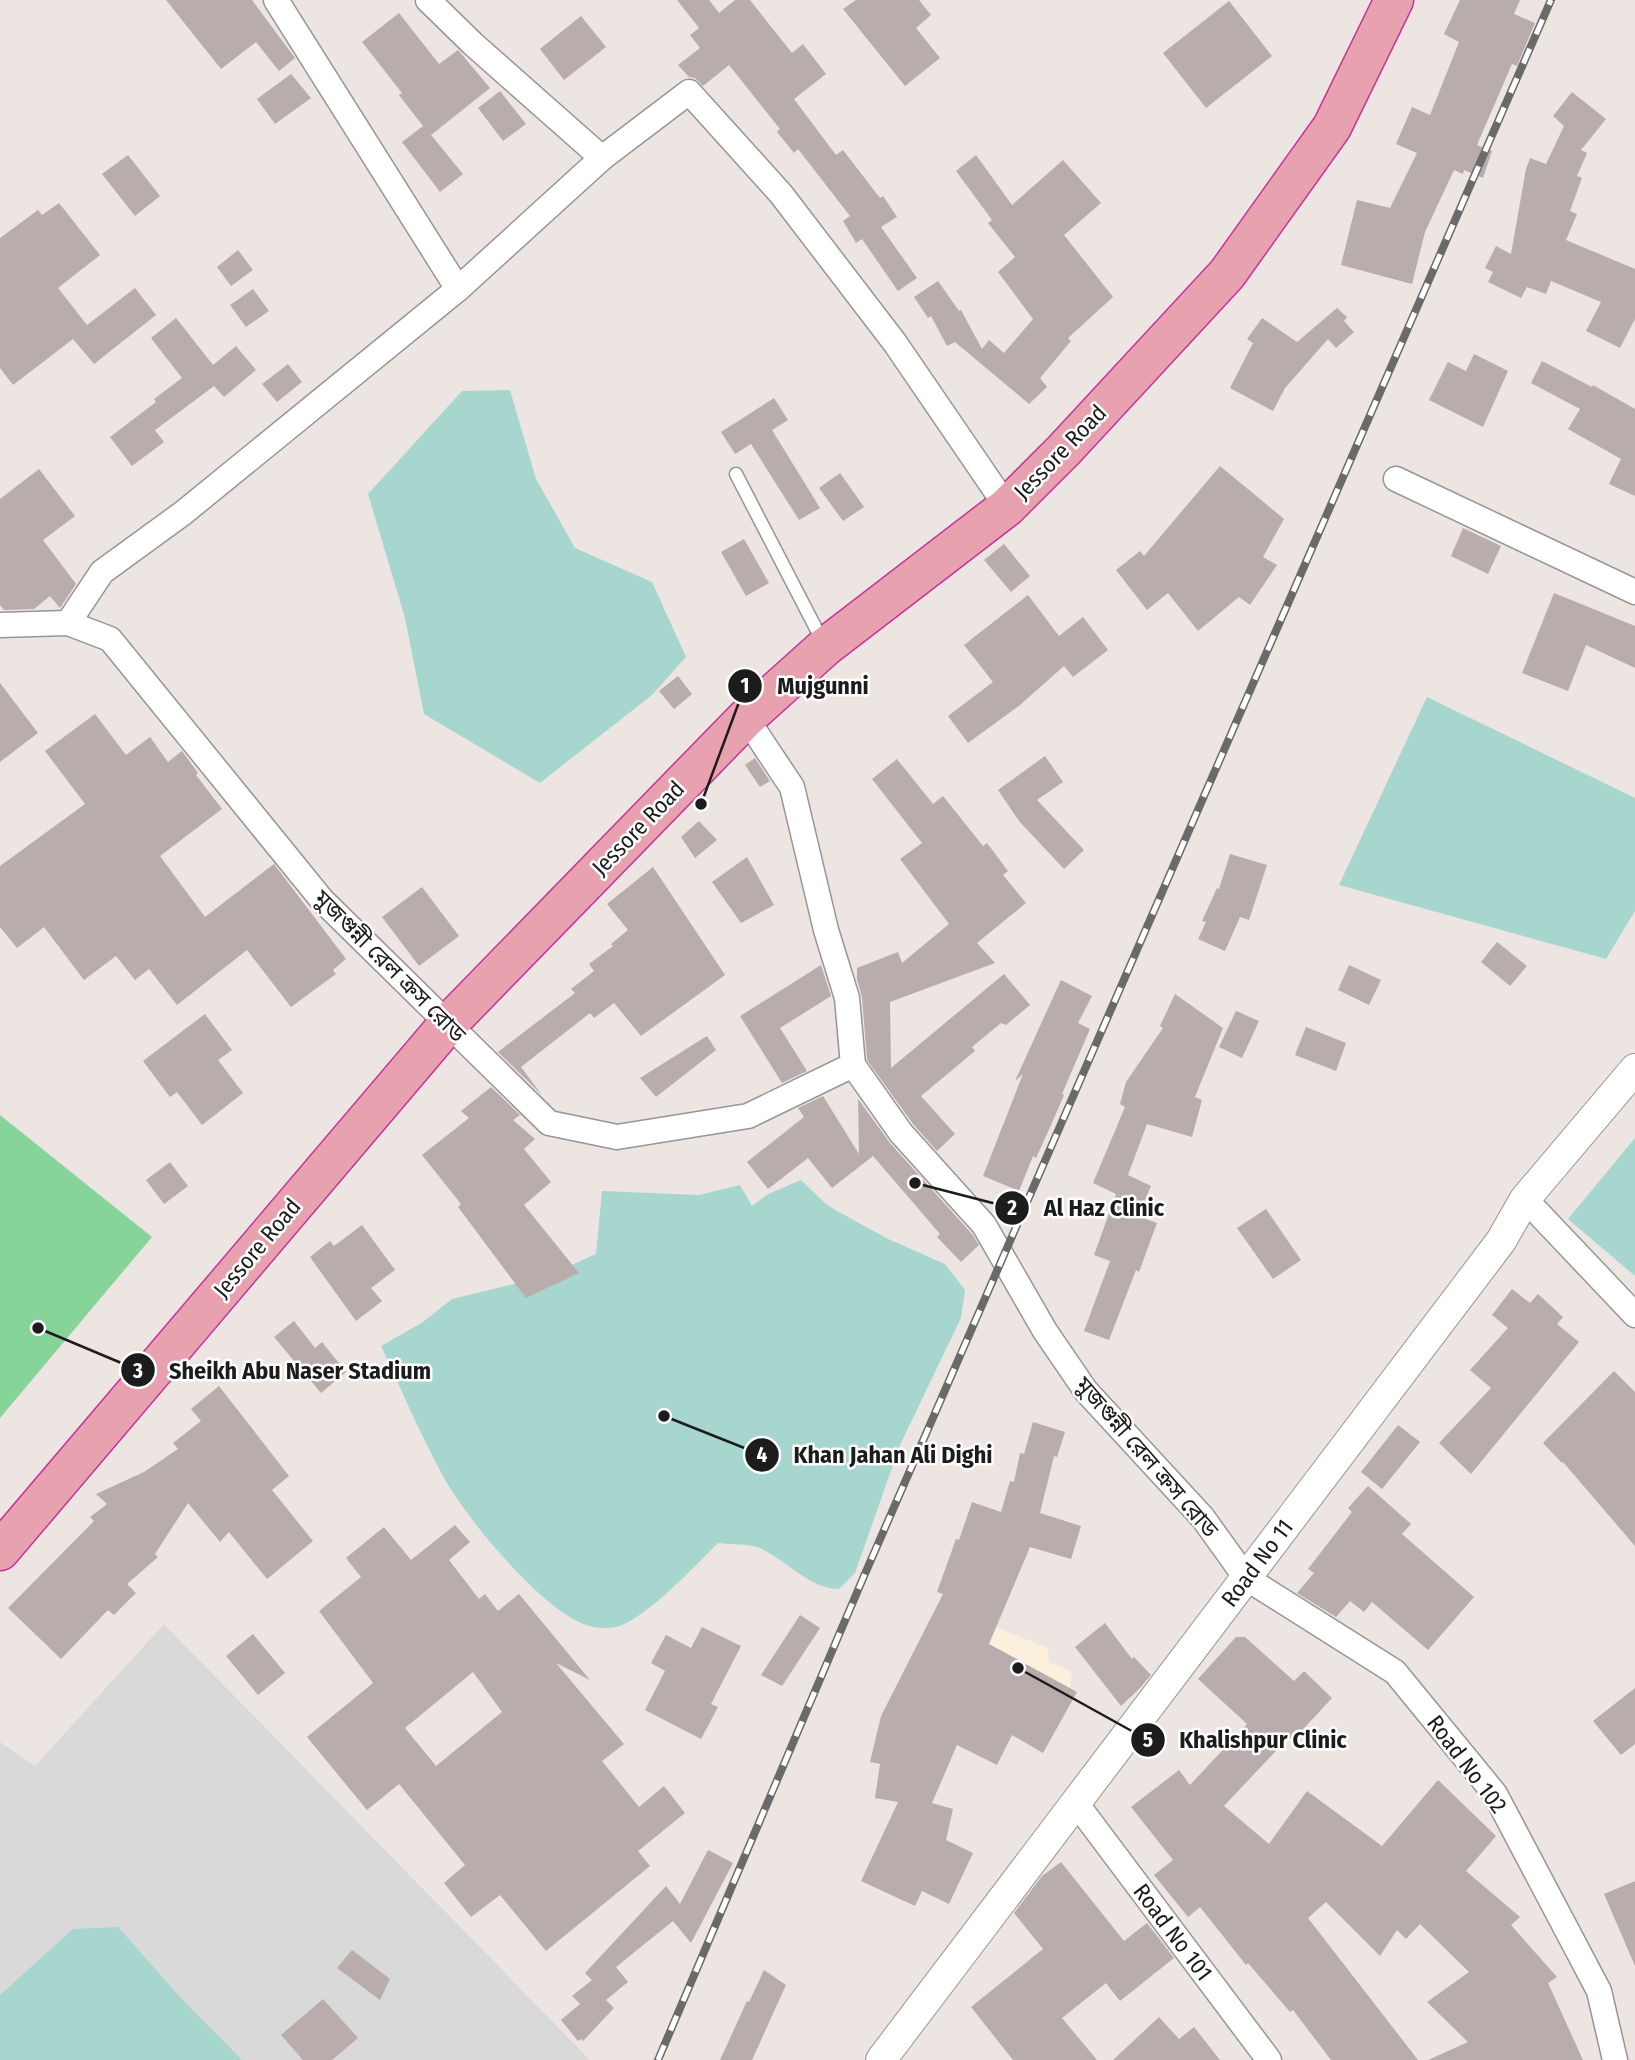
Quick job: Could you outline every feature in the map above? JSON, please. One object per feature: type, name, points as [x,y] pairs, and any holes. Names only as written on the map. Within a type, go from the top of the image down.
[{"type":"highway","name":"Jessore Road","points":[[0,1551],[448,1024],[746,718],[825,647],[1007,507],[1227,274],[1332,127],[1394,0]]},
{"type":"street","points":[[276,0],[458,289]]},
{"type":"street","points":[[428,0],[473,44],[601,158]]},
{"type":"street","points":[[68,624],[102,572],[183,513],[458,289],[601,158],[689,92],[781,194],[887,332],[1007,507]]},
{"type":"street","points":[[1396,479],[1635,592]]},
{"type":"street","name":"মুজগুন্নী রেল ক্রস রোড","points":[[0,625],[68,624],[110,639],[322,900],[549,1124],[617,1137],[748,1116],[853,1065],[901,1133],[984,1225],[1038,1320],[1086,1391],[1203,1518],[1246,1578]]},
{"type":"street","points":[[746,718],[792,787],[826,930],[847,998],[853,1065]]},
{"type":"street","name":"Road No 11","points":[[881,2060],[1501,1241],[1525,1199],[1635,1069]]},
{"type":"street","points":[[1525,1199],[1635,1315]]},
{"type":"street","name":"Road No 102","points":[[1246,1578],[1395,1672],[1495,1794],[1599,1991],[1615,2060]]},
{"type":"street","name":"Road No 101","points":[[1076,1803],[1269,2060]]},
{"type":"lane","points":[[736,474],[825,647]]},
{"type":"shaded area","points":[[164,1624],[590,2060],[0,2060],[0,1742],[35,1766]]},
{"type":"shaded area","points":[[995,1627],[1048,1648],[1049,1662],[1072,1672],[1070,1689],[966,1680]]},
{"type":"green space","points":[[0,1115],[152,1237],[0,1418]]},
{"type":"water","points":[[510,390],[536,479],[575,548],[652,582],[686,657],[652,695],[540,783],[424,714],[405,618],[368,494],[462,391]]},
{"type":"water","points":[[1427,697],[1635,798],[1635,911],[1606,959],[1339,885]]},
{"type":"water","points":[[1635,1138],[1635,1276],[1568,1219]]},
{"type":"water","points":[[801,1180],[827,1205],[888,1239],[945,1264],[965,1290],[961,1318],[900,1445],[855,1573],[839,1589],[828,1588],[808,1580],[762,1549],[718,1543],[670,1591],[628,1622],[616,1627],[600,1628],[575,1620],[558,1609],[521,1576],[467,1513],[435,1460],[381,1346],[423,1322],[452,1299],[547,1276],[596,1254],[602,1191],[699,1195],[740,1185],[752,1206],[768,1194]]},
{"type":"water","points":[[118,1927],[180,1997],[242,2060],[0,2060],[0,1995],[73,1929]]},
{"type":"building","points":[[166,0],[252,0],[295,58],[279,71],[256,42],[221,69]]},
{"type":"building","points":[[677,0],[709,0],[719,13],[735,0],[750,0],[792,53],[803,44],[826,74],[794,99],[836,155],[843,150],[880,198],[883,196],[897,217],[881,227],[917,278],[898,291],[862,239],[856,243],[843,221],[850,216],[798,149],[794,153],[777,132],[780,129],[729,65],[703,86],[695,78],[689,77],[678,65],[700,48],[690,35],[699,28]]},
{"type":"building","points":[[856,0],[919,0],[931,15],[916,28],[940,58],[905,86],[843,9]]},
{"type":"building","points":[[1460,0],[1520,0],[1514,14],[1535,23],[1517,66],[1512,64],[1477,145],[1492,151],[1483,178],[1464,170],[1463,174],[1454,170],[1425,232],[1412,284],[1341,265],[1357,200],[1390,208],[1417,153],[1396,144],[1412,107],[1430,115],[1459,42],[1444,34]]},
{"type":"building","points":[[1229,1],[1272,56],[1206,108],[1163,53]]},
{"type":"building","points":[[399,13],[439,64],[458,50],[490,88],[431,135],[463,174],[440,192],[402,142],[423,126],[399,95],[402,93],[362,42]]},
{"type":"building","points":[[581,16],[606,47],[564,80],[540,49]]},
{"type":"building","points":[[291,74],[311,98],[275,124],[257,99]]},
{"type":"building","points":[[500,91],[526,124],[503,141],[478,108]]},
{"type":"building","points":[[1572,92],[1606,119],[1581,150],[1587,153],[1577,176],[1582,178],[1570,211],[1577,214],[1566,240],[1635,269],[1635,319],[1620,348],[1586,331],[1601,302],[1551,281],[1546,294],[1527,287],[1521,298],[1488,282],[1493,272],[1485,268],[1496,246],[1511,254],[1530,158],[1546,164],[1564,126],[1553,116]]},
{"type":"building","points":[[128,155],[160,196],[135,216],[102,174]]},
{"type":"building","points":[[976,155],[1012,205],[1063,160],[1101,203],[1064,235],[1113,297],[1068,338],[1071,341],[1040,378],[1047,387],[1029,404],[955,342],[947,346],[931,316],[928,318],[914,297],[938,281],[959,311],[961,310],[982,349],[989,340],[1004,353],[1033,319],[998,272],[1015,257],[988,223],[992,220],[956,171]]},
{"type":"building","points":[[59,203],[100,255],[58,288],[87,325],[135,288],[156,315],[94,364],[73,339],[13,385],[0,368],[0,238],[38,210],[42,215]]},
{"type":"building","points":[[238,250],[253,270],[231,286],[217,267]]},
{"type":"building","points":[[253,289],[269,311],[246,327],[230,305]]},
{"type":"building","points":[[1337,308],[1347,317],[1344,321],[1354,332],[1336,348],[1328,339],[1285,388],[1273,411],[1230,388],[1253,343],[1247,339],[1262,318],[1297,342]]},
{"type":"building","points":[[176,318],[213,365],[236,346],[256,370],[224,397],[214,386],[155,430],[164,442],[132,466],[110,437],[182,378],[151,338]]},
{"type":"building","points":[[1474,354],[1508,371],[1483,427],[1429,400],[1448,362],[1466,371]]},
{"type":"building","points":[[1542,361],[1635,409],[1635,496],[1609,484],[1621,459],[1568,429],[1580,409],[1531,383]]},
{"type":"building","points":[[288,364],[302,382],[277,402],[262,384]]},
{"type":"building","points":[[774,398],[788,420],[772,430],[820,508],[799,520],[751,444],[735,454],[721,432]]},
{"type":"building","points":[[1220,466],[1284,519],[1263,557],[1277,565],[1250,605],[1239,597],[1198,631],[1168,593],[1147,610],[1116,570],[1140,551],[1144,556]]},
{"type":"building","points":[[39,469],[75,516],[43,540],[76,584],[60,608],[50,596],[34,609],[4,610],[0,605],[0,499]]},
{"type":"building","points":[[840,473],[864,507],[843,521],[819,488]]},
{"type":"building","points":[[1463,528],[1501,546],[1488,574],[1451,556]]},
{"type":"building","points":[[744,539],[769,583],[746,596],[721,552]]},
{"type":"building","points":[[1004,544],[1030,576],[1011,592],[984,560]]},
{"type":"building","points":[[1554,593],[1635,626],[1635,668],[1586,645],[1568,691],[1522,673]]},
{"type":"building","points":[[1028,595],[1059,636],[1083,617],[1108,650],[1073,677],[1064,666],[1020,705],[968,743],[948,716],[993,682],[964,645]]},
{"type":"building","points":[[678,676],[692,694],[674,709],[659,691]]},
{"type":"building","points":[[0,683],[38,733],[0,762]]},
{"type":"building","points":[[95,714],[126,755],[150,737],[168,762],[182,751],[198,773],[196,775],[222,809],[160,856],[205,917],[274,864],[346,959],[333,970],[336,974],[291,1007],[247,950],[177,1005],[149,969],[135,980],[116,956],[84,980],[44,927],[17,948],[0,927],[0,866],[85,804],[45,751]]},
{"type":"building","points":[[1045,756],[1063,782],[1037,800],[1084,850],[1064,869],[1019,821],[998,790]]},
{"type":"building","points":[[755,758],[770,781],[760,787],[745,765]]},
{"type":"building","points":[[897,759],[933,804],[943,796],[983,846],[987,843],[1008,871],[1003,875],[1026,903],[977,943],[995,963],[890,1002],[891,1068],[1004,974],[1030,1005],[1006,1025],[1001,1023],[972,1047],[975,1051],[921,1096],[955,1134],[937,1151],[913,1124],[867,1060],[862,997],[857,979],[857,968],[898,952],[902,963],[949,924],[900,859],[922,843],[872,779]]},
{"type":"building","points":[[699,821],[717,840],[695,858],[681,837]]},
{"type":"building","points":[[1230,854],[1267,865],[1249,920],[1240,917],[1225,951],[1198,939],[1206,922],[1202,921],[1217,888],[1219,889]]},
{"type":"building","points":[[747,857],[774,905],[741,923],[712,882]]},
{"type":"building","points":[[653,867],[725,975],[641,1036],[614,1003],[594,1018],[590,1013],[521,1067],[542,1095],[498,1052],[575,993],[571,989],[594,971],[589,964],[613,946],[611,944],[628,930],[607,904]]},
{"type":"building","points":[[422,887],[459,936],[419,966],[382,917]]},
{"type":"building","points":[[1497,942],[1527,966],[1510,986],[1481,962]]},
{"type":"building","points":[[821,965],[831,996],[780,1028],[807,1071],[782,1083],[740,1016]]},
{"type":"building","points":[[1349,965],[1381,980],[1369,1005],[1338,990]]},
{"type":"building","points":[[1061,980],[1092,996],[1078,1023],[1090,1029],[1052,1123],[1036,1158],[1033,1156],[1019,1191],[983,1176],[1023,1074],[1015,1081]]},
{"type":"building","points":[[1175,994],[1223,1028],[1195,1097],[1202,1100],[1192,1137],[1147,1124],[1128,1175],[1151,1186],[1138,1216],[1157,1223],[1109,1340],[1084,1331],[1110,1261],[1094,1255],[1116,1194],[1093,1183],[1125,1107],[1120,1104],[1126,1082],[1163,1028],[1160,1026]]},
{"type":"building","points":[[1236,1011],[1259,1021],[1242,1058],[1219,1047]]},
{"type":"building","points":[[205,1014],[232,1050],[218,1060],[243,1093],[202,1125],[177,1092],[170,1097],[143,1061]]},
{"type":"building","points":[[1306,1027],[1346,1043],[1336,1071],[1295,1055]]},
{"type":"building","points":[[707,1036],[716,1050],[656,1097],[640,1078]]},
{"type":"building","points":[[491,1087],[520,1115],[513,1120],[535,1139],[524,1149],[551,1182],[524,1205],[579,1273],[526,1298],[458,1207],[461,1204],[422,1155],[469,1118],[461,1111]]},
{"type":"building","points":[[823,1096],[859,1154],[858,1099],[890,1143],[972,1234],[979,1245],[961,1262],[937,1237],[940,1234],[873,1156],[832,1188],[808,1158],[768,1189],[747,1162],[804,1117],[798,1108]]},
{"type":"building","points":[[170,1162],[188,1186],[164,1204],[146,1180]]},
{"type":"building","points":[[1266,1209],[1301,1260],[1273,1279],[1237,1228]]},
{"type":"building","points":[[362,1225],[395,1270],[371,1288],[382,1301],[356,1321],[310,1257],[330,1241],[334,1246]]},
{"type":"building","points":[[1512,1289],[1530,1303],[1538,1294],[1563,1317],[1557,1324],[1579,1342],[1471,1474],[1439,1443],[1491,1388],[1470,1370],[1508,1328],[1492,1315]]},
{"type":"building","points":[[294,1321],[315,1348],[322,1342],[346,1372],[321,1393],[274,1337]]},
{"type":"building","points":[[1614,1371],[1635,1392],[1635,1546],[1563,1462],[1543,1443]]},
{"type":"building","points":[[219,1386],[289,1476],[272,1490],[313,1541],[267,1579],[229,1532],[220,1542],[188,1503],[155,1554],[158,1557],[127,1584],[136,1593],[114,1615],[108,1610],[61,1659],[8,1608],[94,1521],[90,1517],[107,1504],[96,1494],[144,1472],[178,1449],[173,1443],[201,1421],[191,1409]]},
{"type":"building","points":[[1033,1422],[1065,1432],[1057,1457],[1054,1456],[1040,1513],[1081,1526],[1071,1559],[1030,1547],[989,1644],[1077,1692],[1043,1753],[1012,1735],[997,1765],[957,1745],[932,1803],[953,1809],[946,1840],[973,1853],[949,1904],[922,1891],[915,1906],[861,1881],[898,1802],[875,1798],[880,1764],[870,1762],[881,1716],[943,1594],[937,1592],[972,1502],[1001,1512],[1010,1481],[1014,1482],[1020,1453],[1024,1454]]},
{"type":"building","points":[[1398,1425],[1420,1442],[1382,1489],[1361,1472]]},
{"type":"building","points":[[1368,1486],[1411,1524],[1402,1534],[1474,1597],[1428,1650],[1372,1602],[1364,1612],[1350,1601],[1336,1617],[1297,1593],[1314,1573],[1308,1569],[1352,1512],[1348,1508]]},
{"type":"building","points":[[455,1525],[470,1542],[449,1560],[479,1599],[485,1594],[498,1611],[519,1594],[590,1680],[556,1663],[624,1744],[602,1761],[639,1807],[664,1786],[685,1813],[638,1851],[650,1866],[546,1951],[500,1895],[471,1917],[444,1883],[465,1865],[399,1784],[367,1810],[307,1737],[373,1683],[319,1611],[361,1577],[346,1558],[384,1527],[411,1560]],"holes":[[[473,1672],[502,1712],[436,1766],[405,1728]]]},
{"type":"building","points":[[800,1615],[820,1628],[782,1686],[761,1675]]},
{"type":"building","points":[[1105,1623],[1132,1659],[1134,1657],[1151,1675],[1121,1706],[1075,1647]]},
{"type":"building","points":[[702,1627],[741,1646],[711,1704],[718,1707],[701,1739],[645,1710],[665,1671],[651,1663],[666,1635],[691,1648]]},
{"type":"building","points":[[253,1634],[285,1673],[258,1695],[226,1656]]},
{"type":"building","points":[[1236,1637],[1245,1637],[1294,1681],[1304,1671],[1332,1698],[1295,1738],[1288,1738],[1224,1806],[1269,1844],[1307,1791],[1382,1846],[1438,1780],[1496,1836],[1466,1871],[1520,1917],[1511,1925],[1557,1977],[1548,1983],[1583,2060],[1428,2060],[1468,2042],[1427,2002],[1469,1972],[1420,1924],[1406,1939],[1397,1930],[1380,1956],[1326,1902],[1308,1918],[1418,2060],[1331,2060],[1293,2010],[1290,2012],[1248,1963],[1246,1965],[1200,1907],[1188,1917],[1154,1875],[1173,1860],[1131,1807],[1179,1770],[1190,1785],[1247,1724],[1198,1679]]},
{"type":"building","points":[[1635,1688],[1635,1744],[1621,1755],[1593,1721]]},
{"type":"building","points":[[708,1850],[733,1863],[691,1943],[673,1921],[616,1967],[628,1982],[606,2000],[614,2008],[583,2041],[578,2041],[561,2020],[580,2004],[572,1996],[592,1980],[585,1973],[666,1886],[680,1904]]},
{"type":"building","points":[[1061,1862],[1124,1941],[1147,1923],[1174,1958],[1120,2001],[1106,1983],[1062,2018],[1097,2060],[1013,2060],[971,2007],[1043,1949],[1014,1913],[1042,1876]]},
{"type":"building","points":[[1635,1881],[1635,1966],[1604,1894]]},
{"type":"building","points":[[352,1950],[390,1979],[380,2000],[337,1968]]},
{"type":"building","points":[[764,1970],[786,1985],[752,2060],[720,2060],[747,2001],[749,2002]]},
{"type":"building","points":[[323,1999],[358,2038],[332,2060],[303,2060],[281,2035]]},
{"type":"building","points":[[1159,2017],[1179,2039],[1194,2027],[1220,2060],[1113,2060]]},
{"type":"railway","points":[[658,2060],[864,1576],[1551,0]]},
{"type":"place","name":"Mujgunni","points":[[701,804]]},
{"type":"place","name":"Al Haz Clinic","points":[[915,1183]]},
{"type":"place","name":"Sheikh Abu Naser Stadium","points":[[38,1328]]},
{"type":"place","name":"Khan Jahan Ali Dighi","points":[[664,1416]]},
{"type":"place","name":"Khalishpur Clinic","points":[[1018,1668]]}]
